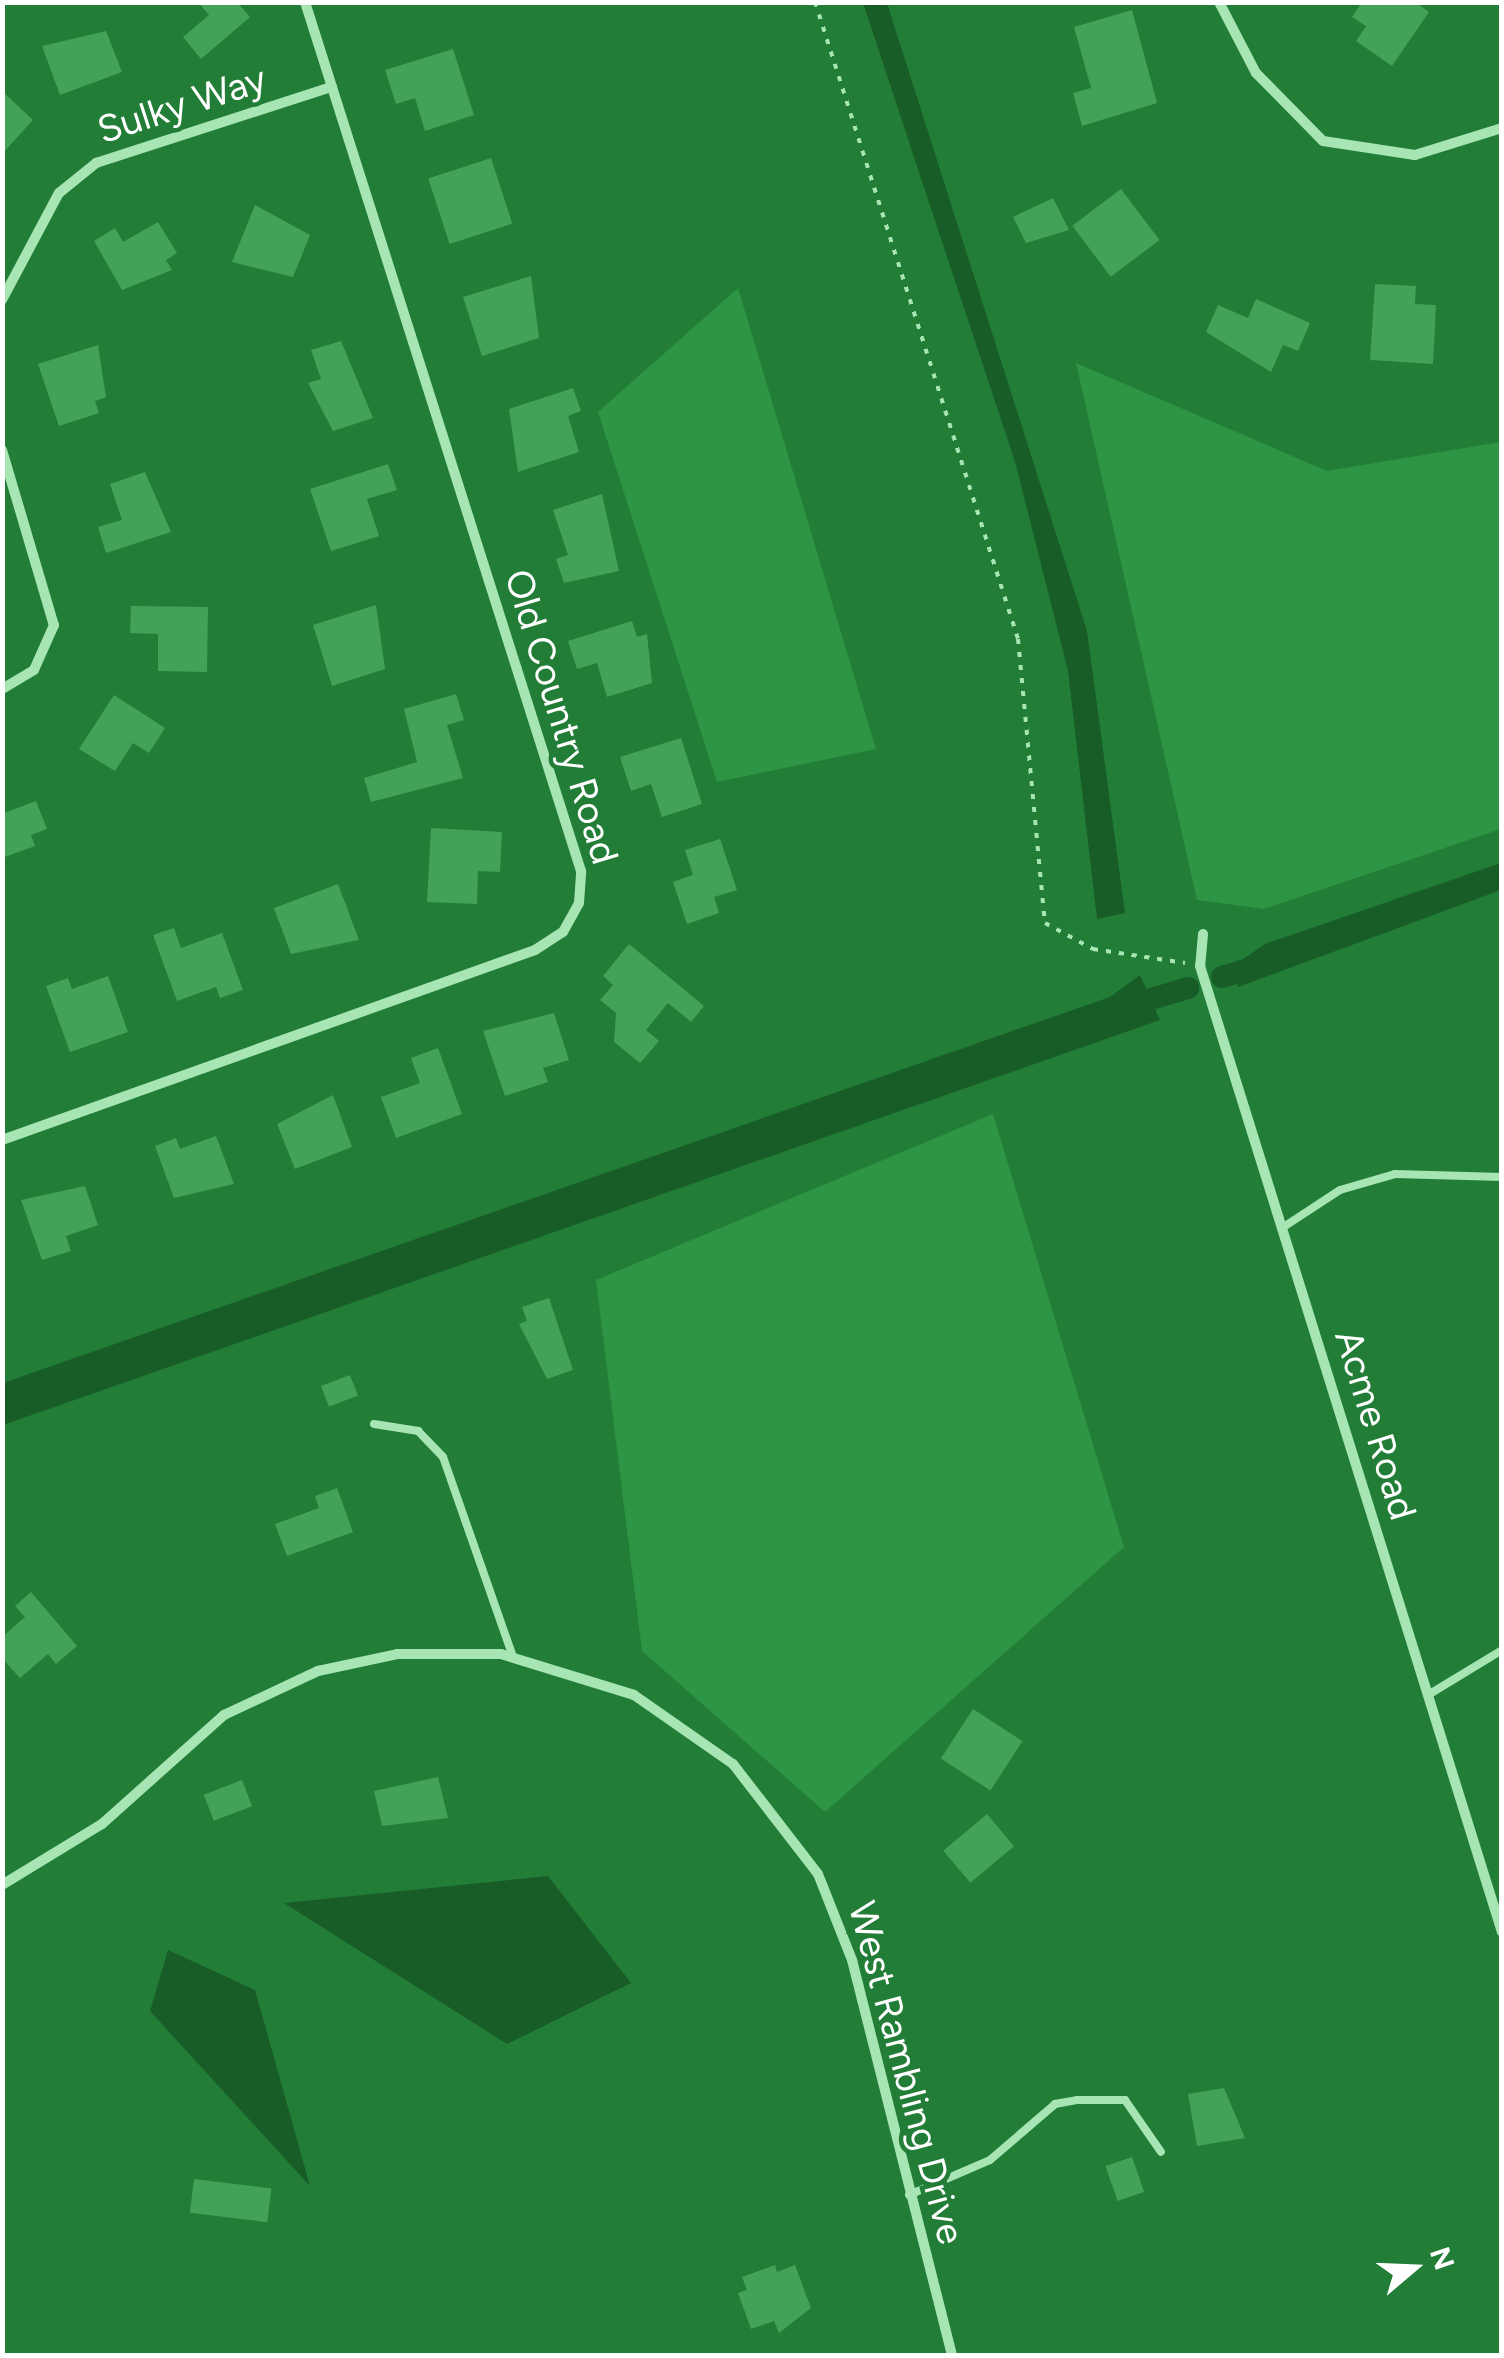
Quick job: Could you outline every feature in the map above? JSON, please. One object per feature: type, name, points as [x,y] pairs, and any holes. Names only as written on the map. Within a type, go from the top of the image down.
[{"type":"street","name":"Old Country Road","points":[[2,1140],[535,950],[563,932],[579,904],[581,871],[305,2]]},
{"type":"street","points":[[1219,2],[1278,99],[1323,141],[1352,150],[1415,155],[1502,128]]},
{"type":"street","name":"Sulky Way","points":[[2,300],[59,193],[96,163],[332,86]]},
{"type":"street","points":[[2,450],[54,625],[34,670],[2,689]]},
{"type":"street","name":"Acme Road","points":[[1203,934],[1200,966],[1502,1932]]},
{"type":"street","name":"West Rambling Drive","points":[[2,1884],[102,1824],[181,1746],[269,1690],[397,1654],[514,1657],[602,1680],[664,1712],[770,1802],[835,1911],[952,2356]]},
{"type":"lane","points":[[1282,1228],[1340,1190],[1394,1174],[1502,1177]]},
{"type":"lane","points":[[374,1424],[418,1431],[443,1457],[514,1657]]},
{"type":"lane","points":[[1428,1695],[1502,1650]]},
{"type":"lane","points":[[910,2196],[990,2160],[1055,2104],[1077,2100],[1139,2108],[1162,2152]]},
{"type":"path","points":[[815,2],[1018,639],[1046,923],[1094,949],[1200,966]]},
{"type":"shaded area","points":[[863,3],[887,3],[1087,631],[1125,913],[1097,919],[1068,671],[1016,465]]},
{"type":"shaded area","points":[[738,288],[876,749],[717,782],[598,412]]},
{"type":"shaded area","points":[[1076,363],[1327,471],[1501,442],[1501,829],[1264,909],[1197,900]]},
{"type":"shaded area","points":[[1501,863],[1501,890],[1238,987],[1232,967],[1265,944]]},
{"type":"shaded area","points":[[1140,975],[1160,1020],[3,1425],[3,1383],[1110,997]]},
{"type":"shaded area","points":[[993,1114],[1124,1547],[825,1812],[642,1651],[596,1280]]},
{"type":"shaded area","points":[[548,1876],[631,1983],[507,2044],[284,1903]]},
{"type":"shaded area","points":[[168,1950],[255,1990],[310,2186],[150,2011]]},
{"type":"building","points":[[198,2],[237,2],[250,17],[201,59],[183,37],[209,15]]},
{"type":"building","points":[[1362,2],[1415,2],[1429,12],[1392,66],[1356,41],[1366,26],[1352,17]]},
{"type":"building","points":[[1132,10],[1157,103],[1082,126],[1073,93],[1091,88],[1074,27]]},
{"type":"building","points":[[106,31],[122,72],[60,95],[42,46]]},
{"type":"building","points":[[453,49],[474,115],[425,131],[415,98],[396,104],[385,70]]},
{"type":"building","points":[[2,91],[33,120],[2,154]]},
{"type":"building","points":[[491,158],[512,224],[450,244],[428,178]]},
{"type":"building","points":[[1121,189],[1160,240],[1111,277],[1072,226]]},
{"type":"building","points":[[1053,198],[1069,230],[1026,243],[1013,217]]},
{"type":"building","points":[[255,205],[310,235],[293,277],[232,262]]},
{"type":"building","points":[[158,222],[177,253],[166,260],[172,270],[122,290],[94,241],[115,228],[123,242]]},
{"type":"building","points":[[531,276],[539,338],[482,356],[463,297]]},
{"type":"building","points":[[1375,284],[1416,286],[1415,304],[1436,305],[1433,364],[1370,360]]},
{"type":"building","points":[[1256,299],[1310,323],[1298,351],[1283,345],[1271,372],[1206,332],[1218,305],[1248,318]]},
{"type":"building","points":[[341,341],[373,418],[333,431],[308,383],[321,379],[311,350]]},
{"type":"building","points":[[98,345],[106,397],[95,401],[99,413],[59,426],[38,364]]},
{"type":"building","points":[[573,388],[581,411],[568,416],[579,452],[518,472],[509,409]]},
{"type":"building","points":[[388,464],[397,490],[367,499],[379,536],[331,551],[310,489]]},
{"type":"building","points":[[145,472],[171,532],[106,553],[98,527],[122,520],[110,484]]},
{"type":"building","points":[[602,494],[619,571],[564,583],[556,559],[568,555],[553,510]]},
{"type":"building","points":[[376,605],[385,669],[332,686],[313,625]]},
{"type":"building","points":[[131,606],[208,607],[207,672],[158,671],[158,634],[130,633]]},
{"type":"building","points":[[632,621],[637,637],[647,634],[652,683],[607,697],[597,663],[577,669],[568,641]]},
{"type":"building","points":[[456,694],[464,720],[447,725],[463,778],[371,802],[364,778],[417,762],[404,709]]},
{"type":"building","points":[[114,695],[165,728],[149,753],[133,743],[115,771],[79,749]]},
{"type":"building","points":[[681,738],[702,804],[662,817],[651,784],[631,791],[620,757]]},
{"type":"building","points":[[36,801],[47,829],[31,835],[35,846],[2,858],[2,814]]},
{"type":"building","points":[[431,828],[502,832],[500,872],[478,871],[477,904],[427,902]]},
{"type":"building","points":[[720,839],[737,890],[714,897],[719,913],[687,924],[673,882],[693,875],[685,850]]},
{"type":"building","points":[[338,884],[359,940],[291,954],[274,908]]},
{"type":"building","points":[[174,928],[181,948],[222,933],[243,990],[220,998],[216,987],[177,1001],[153,935]]},
{"type":"building","points":[[629,944],[704,1006],[691,1022],[668,1003],[646,1030],[659,1041],[640,1063],[614,1042],[616,1013],[600,1000],[613,985],[603,976]]},
{"type":"building","points":[[108,976],[128,1032],[70,1052],[46,986],[68,978],[72,989]]},
{"type":"building","points":[[554,1013],[569,1060],[543,1068],[548,1082],[505,1096],[483,1031]]},
{"type":"building","points":[[438,1048],[462,1114],[396,1138],[381,1097],[420,1083],[411,1058]]},
{"type":"building","points":[[333,1095],[352,1147],[295,1169],[277,1124]]},
{"type":"building","points":[[216,1136],[234,1184],[174,1198],[155,1146],[176,1138],[180,1149]]},
{"type":"building","points":[[85,1186],[98,1225],[66,1236],[71,1251],[42,1260],[21,1200]]},
{"type":"building","points":[[549,1298],[573,1370],[547,1379],[519,1324],[527,1321],[522,1307]]},
{"type":"building","points":[[350,1375],[358,1396],[329,1407],[321,1386]]},
{"type":"building","points":[[337,1488],[353,1532],[287,1556],[275,1524],[319,1508],[315,1496]]},
{"type":"building","points":[[31,1592],[77,1646],[56,1664],[48,1654],[20,1678],[2,1658],[2,1637],[25,1617],[15,1606]]},
{"type":"building","points":[[973,1709],[1022,1741],[990,1791],[941,1758]]},
{"type":"building","points":[[438,1777],[448,1818],[382,1826],[374,1791]]},
{"type":"building","points":[[242,1780],[252,1806],[214,1821],[204,1795]]},
{"type":"building","points":[[987,1814],[1014,1846],[970,1883],[943,1851]]},
{"type":"building","points":[[1224,2088],[1245,2138],[1197,2146],[1188,2094]]},
{"type":"building","points":[[1132,2157],[1144,2192],[1118,2201],[1106,2166]]},
{"type":"building","points":[[194,2179],[271,2189],[267,2222],[190,2213]]},
{"type":"building","points":[[775,2265],[777,2272],[795,2265],[811,2308],[779,2333],[774,2321],[751,2329],[738,2293],[747,2290],[742,2277]]},
{"type":"waterway","points":[[1222,977],[1262,965]]},
{"type":"waterway","points":[[1124,1007],[1188,988]]}]
